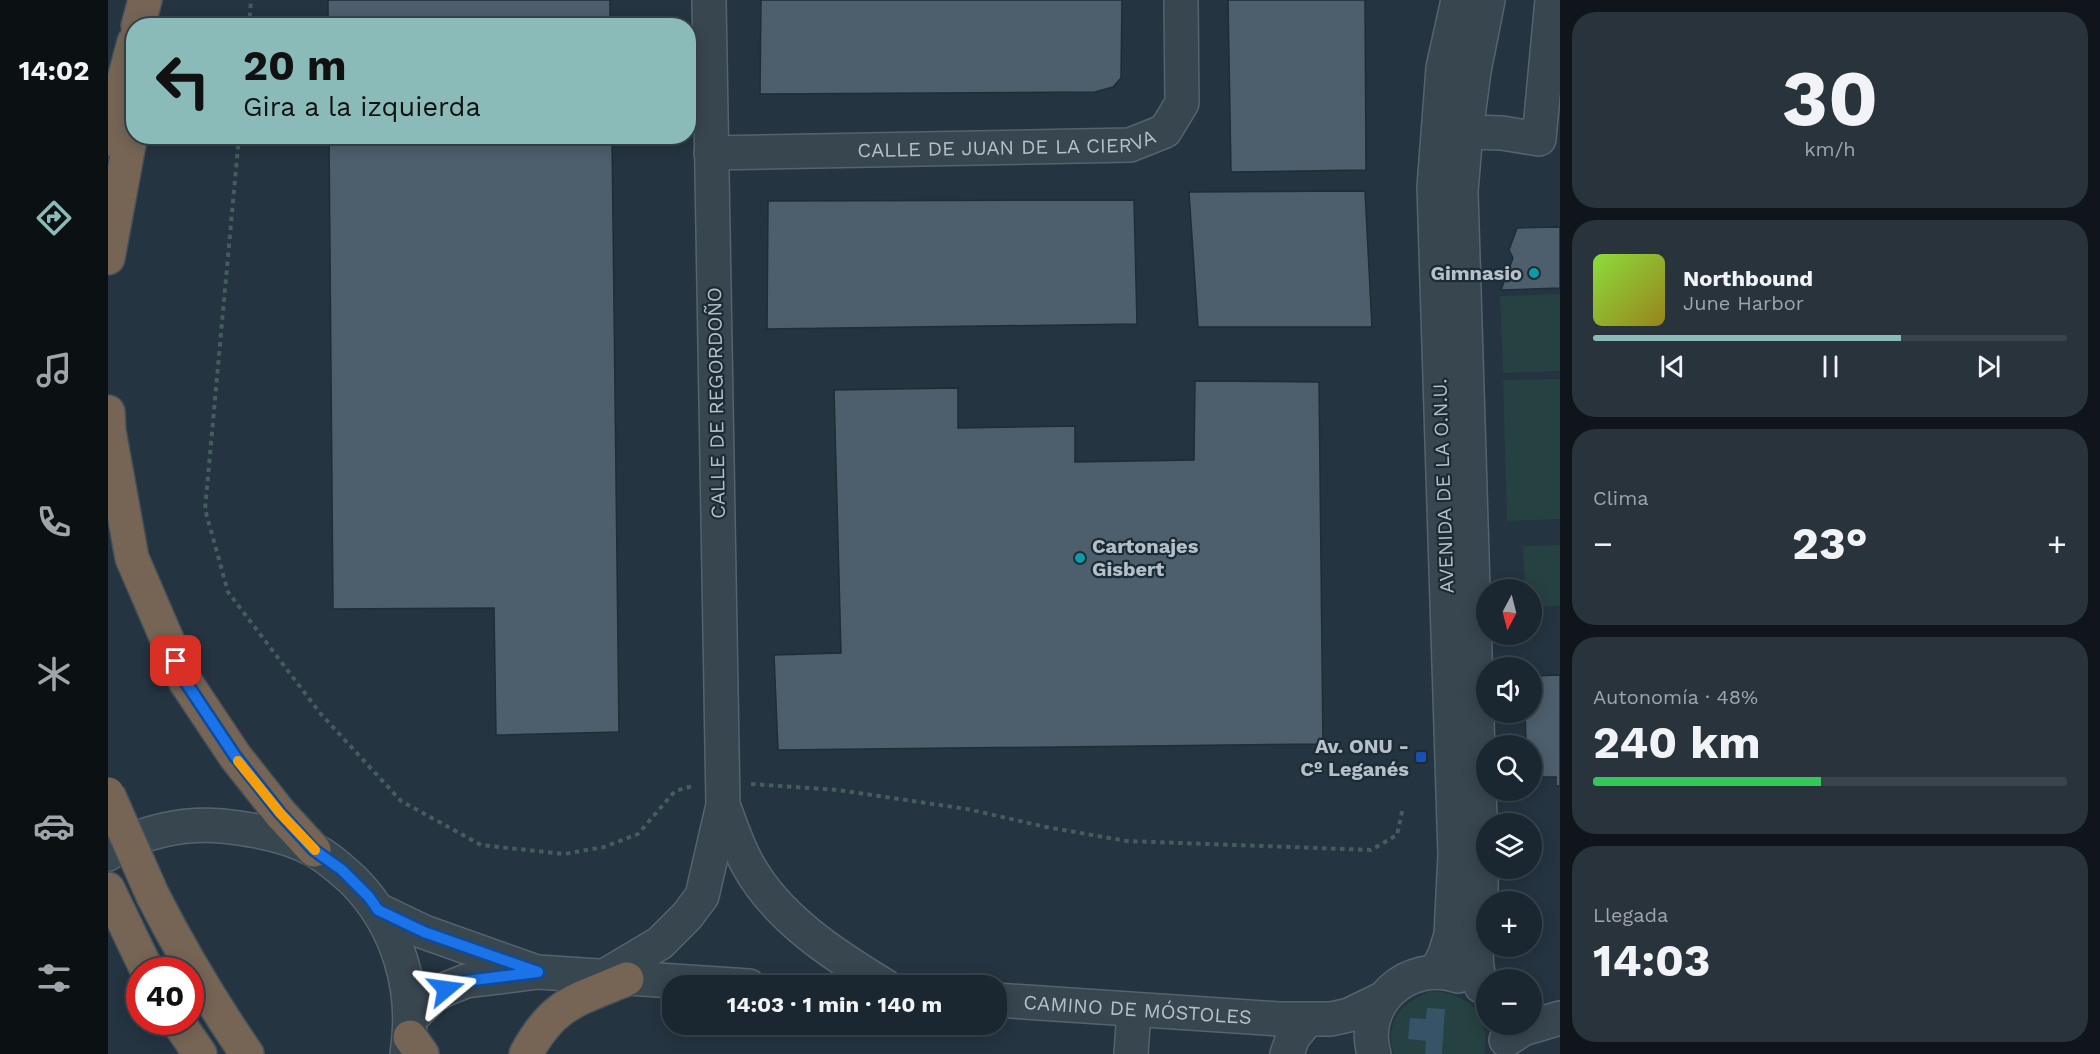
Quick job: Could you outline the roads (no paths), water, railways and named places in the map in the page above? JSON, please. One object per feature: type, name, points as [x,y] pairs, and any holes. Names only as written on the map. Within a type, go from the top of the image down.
[{"type":"highway","points":[[140,18],[145,0]]},
{"type":"highway","points":[[148,18],[151,0]]},
{"type":"highway","points":[[108,139],[126,72]]},
{"type":"highway","points":[[108,258],[129,144]]},
{"type":"highway","points":[[108,412],[109,431],[132,558],[185,681],[235,756],[280,813],[314,850]]},
{"type":"highway","points":[[108,794],[153,896],[185,958],[247,1054]]},
{"type":"highway","points":[[113,901],[141,957]]},
{"type":"highway","points":[[526,1054],[536,1035],[562,1008],[615,978]]},
{"type":"highway","points":[[187,1035],[200,1054]]},
{"type":"street","name":"CALLE DE REGORDOÑO","points":[[710,0],[723,793]]},
{"type":"street","name":"CALLE DE JUAN DE LA CIERVA","points":[[711,153],[1130,145],[1165,131],[1182,103],[1180,0]]},
{"type":"street","name":"AVENIDA DE LA O.N.U.","points":[[1437,972],[1451,935],[1455,855],[1434,187],[1443,68],[1458,0]]},
{"type":"street","name":"AVENIDA DE LA O.N.U.","points":[[1477,969],[1475,950],[1481,906],[1481,852],[1461,191],[1474,71],[1488,0]]},
{"type":"street","points":[[1466,132],[1502,133],[1539,139],[1552,0]]},
{"type":"street","points":[[615,978],[660,943],[687,916],[702,896],[723,793]]},
{"type":"street","points":[[723,793],[748,866],[775,902],[821,943],[867,975]]},
{"type":"street","points":[[108,854],[139,838],[157,832],[203,824],[245,828],[283,838],[314,850],[342,870],[369,897],[394,940],[402,964],[413,1041]]},
{"type":"street","points":[[378,910],[424,932],[538,972]]},
{"type":"street","points":[[413,1041],[433,996],[466,981],[538,972],[662,981]]},
{"type":"street","points":[[1437,972],[1452,974],[1476,984]]},
{"type":"street","name":"CAMINO DE MÓSTOLES","points":[[1007,1001],[1291,1022],[1350,1015],[1383,999],[1391,990],[1410,978],[1437,972]]},
{"type":"street","points":[[1373,1050],[1372,1022],[1376,1009],[1383,999]]},
{"type":"street","points":[[1131,1054],[1134,1010]]},
{"type":"street","points":[[1542,1012],[1560,1016]]},
{"type":"street","points":[[1505,1040],[1523,1029],[1560,1016]]},
{"type":"street","points":[[1287,1054],[1293,1037],[1291,1022]]},
{"type":"street","name":"CAMINO DE MÓSTOLES","points":[[1291,1022],[1334,1032],[1373,1050]]},
{"type":"water","points":[[1427,1008],[1445,1009],[1442,1054],[1425,1054],[1426,1041],[1408,1039],[1410,1018],[1426,1019]]},
{"type":"place","name":"Gimnasio","points":[[1534,273]]},
{"type":"place","name":"Cartonajes Gisbert","points":[[1080,558]]},
{"type":"place","name":"Av. ONU - Cº Leganés","points":[[1421,757]]}]
